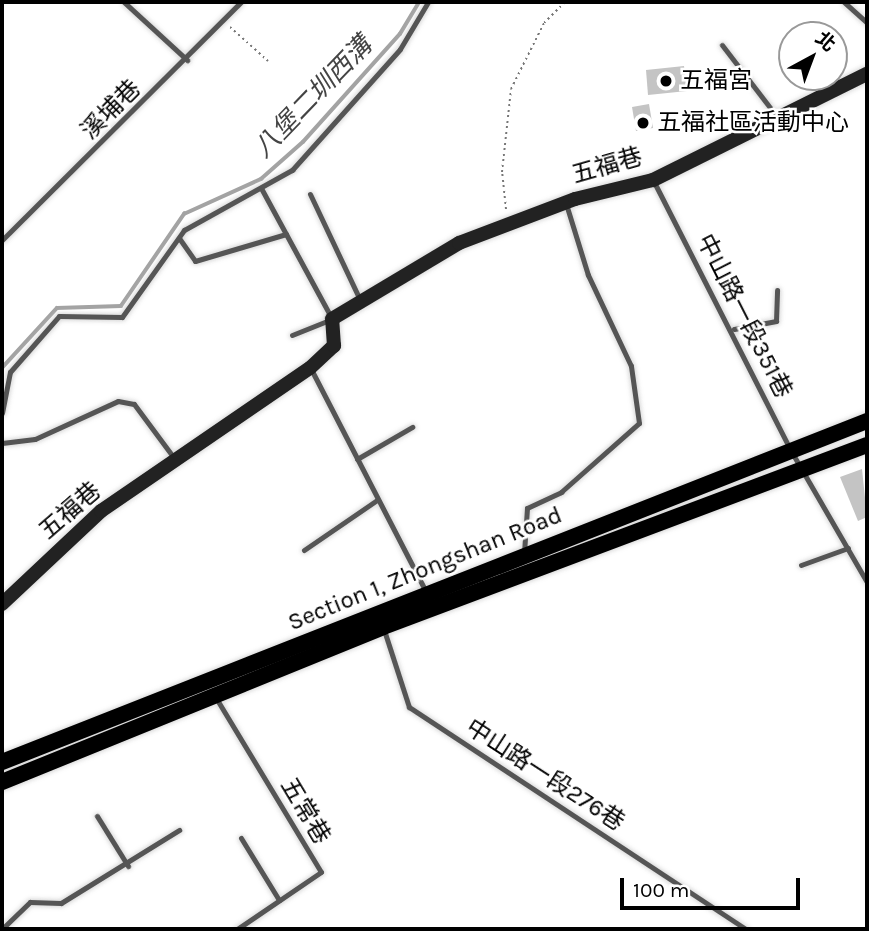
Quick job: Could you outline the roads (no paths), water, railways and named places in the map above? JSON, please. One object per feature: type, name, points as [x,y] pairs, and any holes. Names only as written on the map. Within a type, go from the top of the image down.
[{"type":"main road","name":"Section 1, Zhongshan Road","points":[[2,762],[379,610],[867,421]]},
{"type":"main road","name":"Section 1, Zhongshan Road","points":[[2,782],[216,698],[383,627],[867,445]]},
{"type":"street","name":"五福巷","points":[[2,604],[101,511],[174,458],[310,368],[334,346],[332,319],[459,243],[566,202],[653,180],[779,120],[867,74]]},
{"type":"lane","points":[[124,2],[187,60]]},
{"type":"lane","name":"溪埔巷","points":[[2,240],[187,60],[241,2]]},
{"type":"lane","points":[[2,413],[10,372],[59,316],[122,317],[179,238],[292,170],[384,68],[428,2]]},
{"type":"lane","points":[[844,2],[867,23]]},
{"type":"lane","points":[[722,46],[779,120]]},
{"type":"lane","name":"中山路一段351巷","points":[[653,180],[734,329],[791,451],[867,582]]},
{"type":"lane","points":[[261,188],[332,319],[292,335]]},
{"type":"lane","points":[[310,194],[362,302]]},
{"type":"lane","points":[[524,554],[527,508],[561,492],[639,424],[631,366],[588,275],[566,202]]},
{"type":"lane","points":[[179,238],[195,261],[286,234]]},
{"type":"lane","points":[[734,329],[776,321],[777,289]]},
{"type":"lane","points":[[310,368],[434,608]]},
{"type":"lane","points":[[2,443],[35,439],[118,401],[134,404],[174,458]]},
{"type":"lane","points":[[357,459],[412,427]]},
{"type":"lane","points":[[304,550],[377,500]]},
{"type":"lane","points":[[801,565],[848,548]]},
{"type":"lane","name":"中山路一段276巷","points":[[379,610],[409,707],[746,929]]},
{"type":"lane","name":"五常巷","points":[[212,679],[216,698],[321,872],[237,929]]},
{"type":"lane","points":[[97,816],[128,866]]},
{"type":"lane","points":[[4,926],[30,902],[61,903],[128,866],[179,830]]},
{"type":"lane","points":[[241,838],[279,900]]},
{"type":"waterway","name":"八堡二圳西溝","points":[[2,368],[57,308],[121,306],[184,214],[261,179],[303,142],[400,34],[419,2]]},
{"type":"place","name":"五福宮","points":[[666,81]]},
{"type":"place","name":"五福社區活動中心","points":[[643,123]]}]
